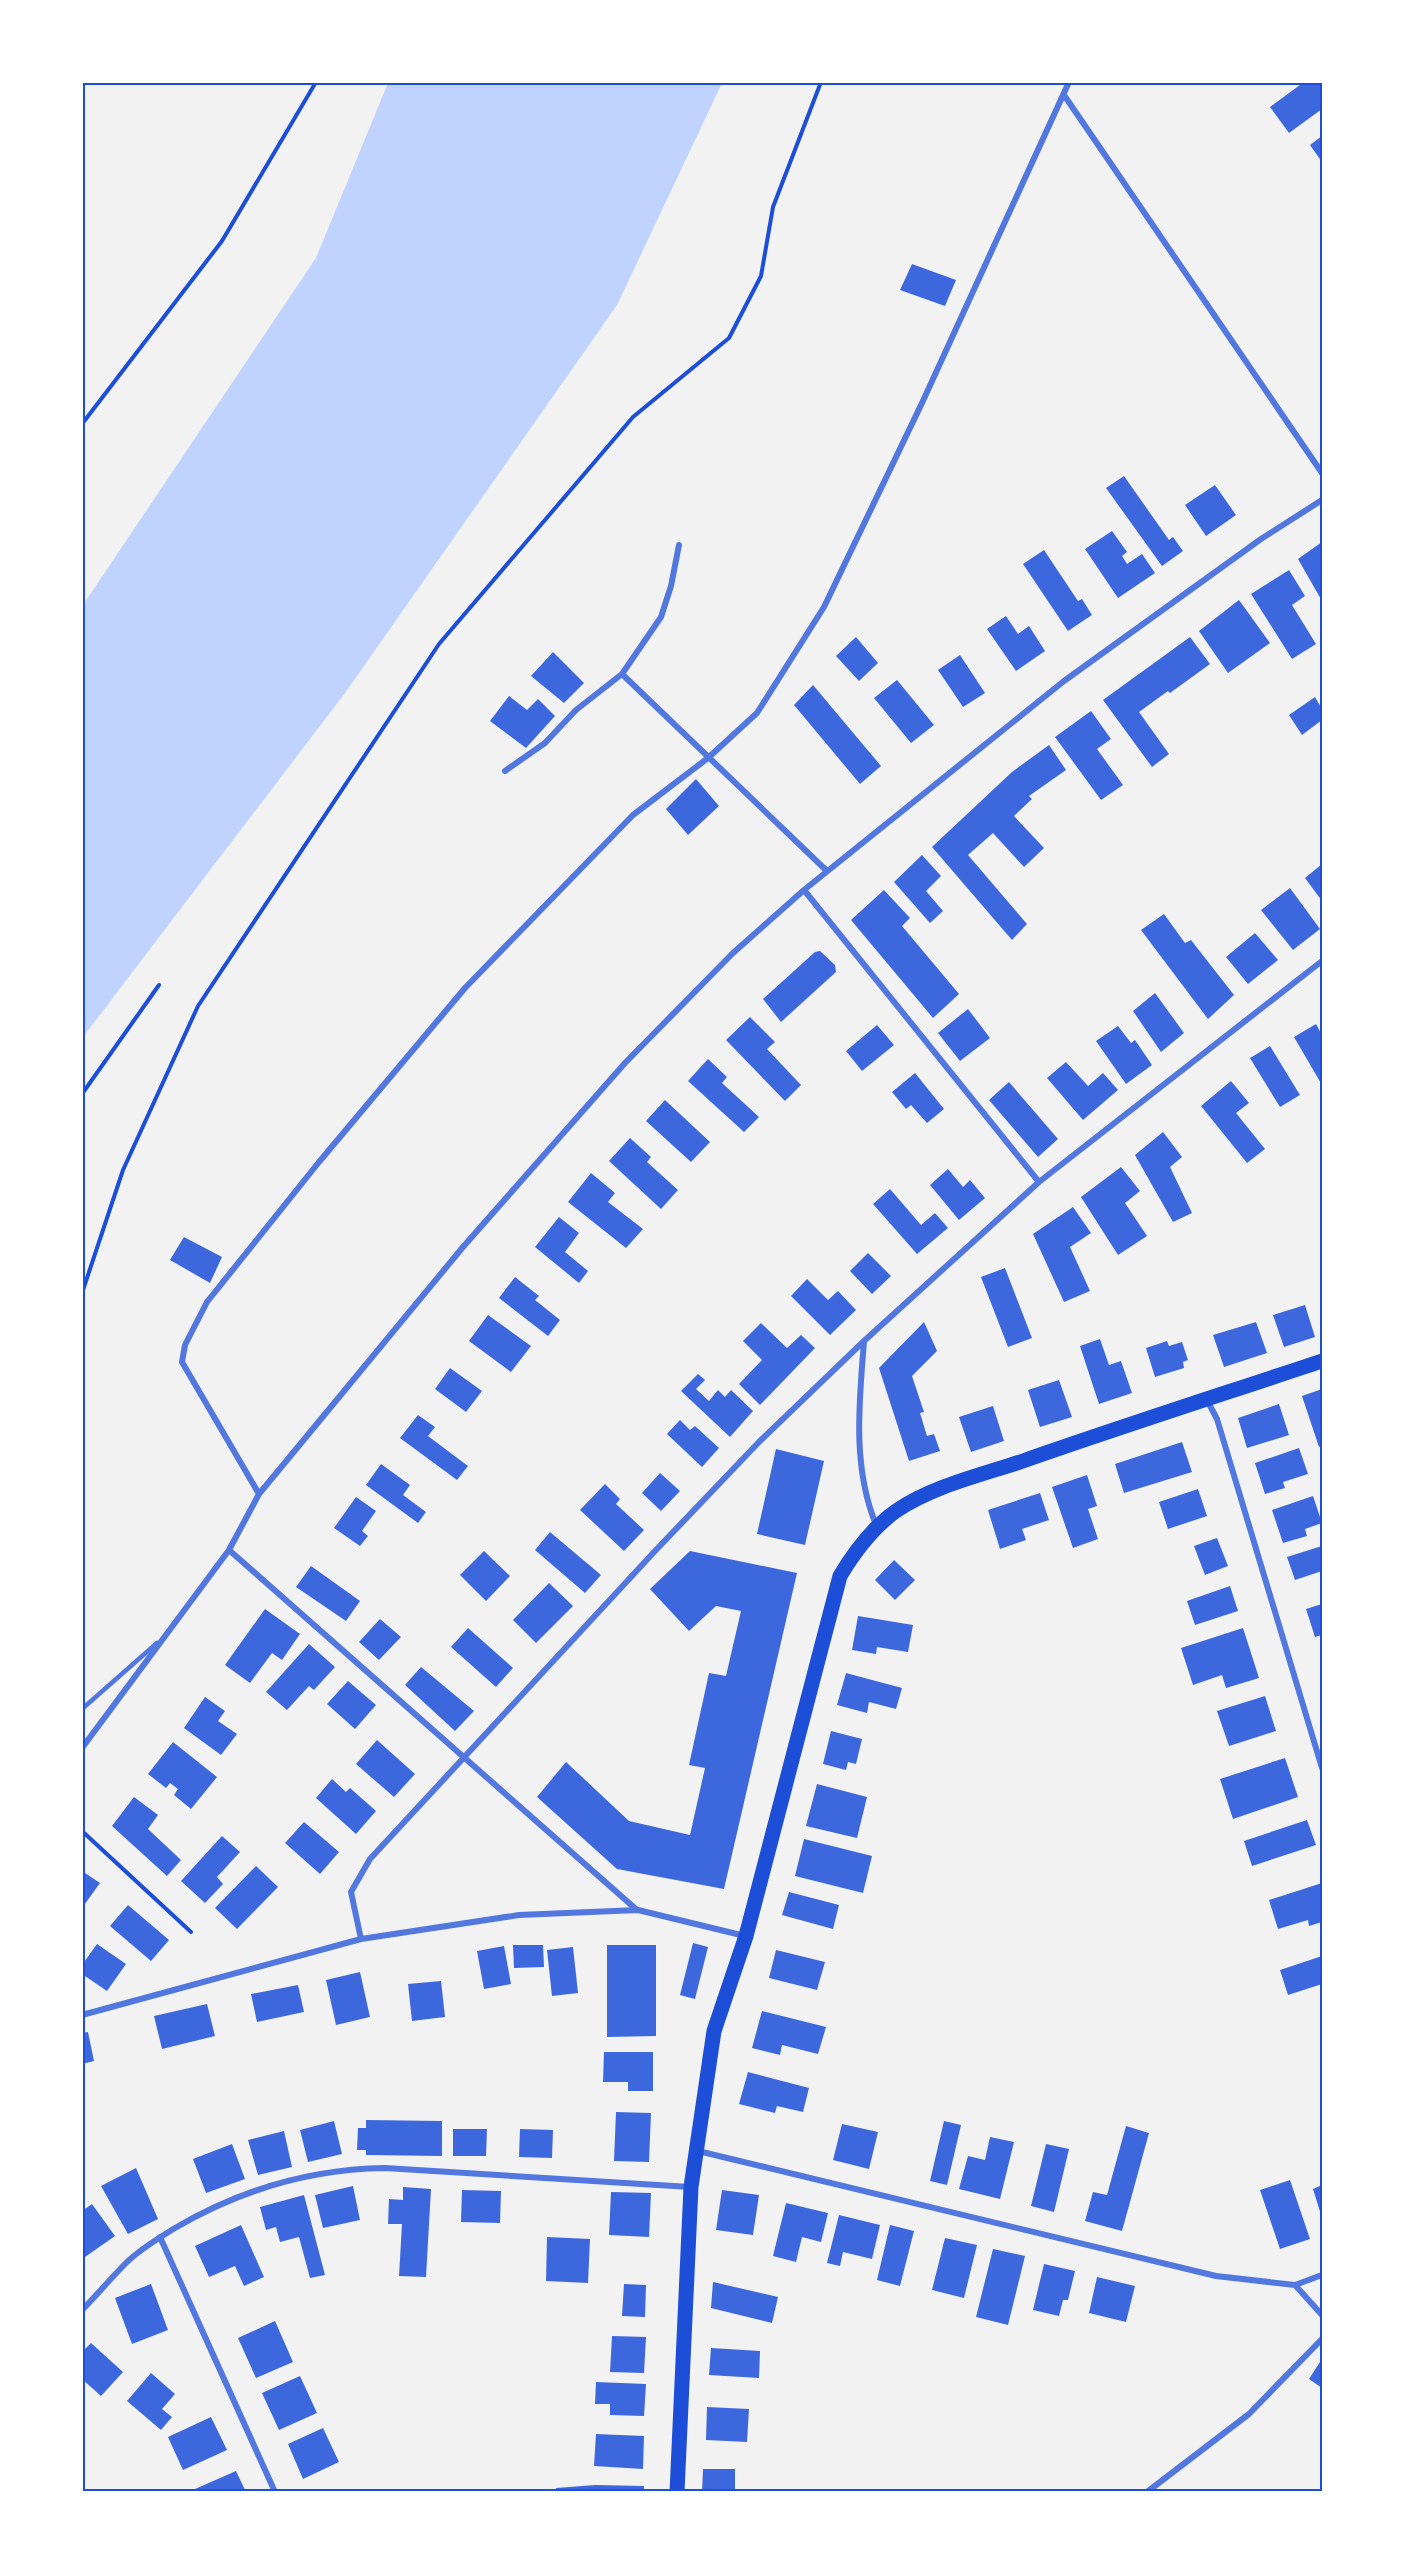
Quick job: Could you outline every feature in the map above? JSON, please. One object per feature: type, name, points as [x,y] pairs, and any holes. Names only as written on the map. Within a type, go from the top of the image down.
[{"type":"main road","points":[[677,2492],[691,2187],[714,2031],[746,1936],[840,1576],[864,1540],[877,1527],[897,1511],[926,1495],[1323,1361]]},
{"type":"street","points":[[259,1494],[182,1362],[185,1345],[207,1302],[319,1162],[465,988],[633,815],[708,758],[757,713],[824,607],[922,403],[1069,82]]},
{"type":"street","points":[[1064,95],[1323,473]]},
{"type":"street","points":[[82,1748],[229,1550],[259,1494],[464,1247],[625,1063],[733,953],[827,871],[1064,681],[1261,539],[1323,500]]},
{"type":"street","points":[[505,771],[545,743],[576,710],[622,674],[661,617],[671,586],[679,545]]},
{"type":"street","points":[[622,674],[827,871]]},
{"type":"street","points":[[804,890],[1039,1182]]},
{"type":"street","points":[[361,1939],[351,1892],[370,1859],[743,1459],[864,1341],[1039,1182],[1323,962]]},
{"type":"street","points":[[864,1341],[858,1413],[868,1506],[877,1527]]},
{"type":"street","points":[[1206,1400],[1217,1419],[1323,1768]]},
{"type":"street","points":[[229,1550],[638,1910]]},
{"type":"street","points":[[82,2015],[361,1939],[519,1915],[638,1910],[746,1936]]},
{"type":"street","points":[[696,2151],[1216,2276],[1295,2285],[1323,2275]]},
{"type":"street","points":[[82,2310],[127,2261],[160,2237],[196,2216],[243,2194],[290,2179],[347,2168],[385,2168],[691,2187]]},
{"type":"street","points":[[160,2237],[275,2492]]},
{"type":"street","points":[[1295,2285],[1323,2315]]},
{"type":"street","points":[[1147,2492],[1249,2414],[1323,2339]]},
{"type":"lane","points":[[82,1709],[162,1639]]},
{"type":"path","points":[[82,424],[222,241],[316,82]]},
{"type":"path","points":[[82,1293],[123,1170],[198,1006],[439,644],[633,417],[729,339],[761,276],[773,207],[821,82]]},
{"type":"path","points":[[82,1094],[159,985]]},
{"type":"path","points":[[82,1831],[191,1932]]},
{"type":"water","points":[[388,83],[722,83],[617,305],[345,693],[83,1037],[83,605],[316,258]]},
{"type":"building","points":[[1304,82],[1322,82],[1322,109],[1289,133],[1270,107]]},
{"type":"building","points":[[1322,136],[1322,162],[1310,145]]},
{"type":"building","points":[[912,264],[956,280],[945,306],[900,290]]},
{"type":"building","points":[[1124,476],[1169,540],[1173,537],[1183,551],[1162,566],[1106,488]]},
{"type":"building","points":[[1215,485],[1236,515],[1206,536],[1185,505]]},
{"type":"building","points":[[1112,531],[1127,552],[1122,556],[1127,564],[1142,554],[1155,573],[1118,598],[1085,549]]},
{"type":"building","points":[[1322,542],[1322,601],[1298,559]]},
{"type":"building","points":[[1044,550],[1078,601],[1082,599],[1092,615],[1068,631],[1023,564]]},
{"type":"building","points":[[1289,570],[1305,596],[1292,605],[1316,644],[1292,659],[1251,594]]},
{"type":"building","points":[[1239,600],[1270,643],[1228,673],[1199,631]]},
{"type":"building","points":[[1006,616],[1018,634],[1029,626],[1045,651],[1016,671],[987,629]]},
{"type":"building","points":[[856,637],[878,663],[859,681],[836,656]]},
{"type":"building","points":[[1190,637],[1210,664],[1139,712],[1169,754],[1152,767],[1103,700]]},
{"type":"building","points":[[553,652],[584,683],[564,703],[531,676]]},
{"type":"building","points":[[960,655],[985,693],[963,707],[938,670]]},
{"type":"building","points":[[897,680],[934,725],[911,743],[874,698]]},
{"type":"building","points":[[813,685],[881,766],[860,784],[794,705]]},
{"type":"building","points":[[509,696],[527,710],[538,699],[555,716],[526,748],[490,721]]},
{"type":"building","points":[[1315,697],[1322,709],[1322,720],[1302,735],[1289,715]]},
{"type":"building","points":[[1091,711],[1111,739],[1097,749],[1123,785],[1101,800],[1055,737]]},
{"type":"building","points":[[1049,745],[1066,770],[1029,796],[1032,799],[1014,816],[1044,848],[1024,867],[993,833],[968,855],[1027,924],[1012,940],[932,847],[1012,772]]},
{"type":"building","points":[[696,779],[719,806],[688,835],[666,809]]},
{"type":"building","points":[[922,855],[941,876],[926,891],[943,911],[930,923],[894,882]]},
{"type":"building","points":[[1322,864],[1322,901],[1305,878]]},
{"type":"building","points":[[1290,888],[1320,929],[1293,950],[1261,910]]},
{"type":"building","points":[[884,890],[910,918],[902,926],[959,994],[933,1018],[851,920]]},
{"type":"building","points":[[1164,914],[1185,943],[1191,940],[1234,995],[1208,1019],[1141,930]]},
{"type":"building","points":[[1255,933],[1278,960],[1248,984],[1226,957]]},
{"type":"building","points":[[820,951],[835,965],[836,972],[781,1022],[763,999],[815,952]]},
{"type":"building","points":[[1155,993],[1184,1033],[1161,1052],[1133,1011]]},
{"type":"building","points":[[968,1009],[990,1038],[960,1061],[938,1033]]},
{"type":"building","points":[[750,1017],[775,1042],[767,1049],[801,1085],[785,1101],[726,1040]]},
{"type":"building","points":[[1316,1024],[1322,1035],[1322,1085],[1294,1037]]},
{"type":"building","points":[[877,1025],[894,1045],[862,1071],[846,1051]]},
{"type":"building","points":[[1118,1026],[1131,1043],[1135,1040],[1152,1065],[1126,1084],[1096,1041]]},
{"type":"building","points":[[1270,1046],[1300,1095],[1280,1107],[1250,1058]]},
{"type":"building","points":[[708,1059],[727,1077],[722,1083],[759,1117],[744,1132],[688,1081]]},
{"type":"building","points":[[1066,1062],[1088,1086],[1103,1073],[1118,1090],[1083,1120],[1047,1078]]},
{"type":"building","points":[[915,1073],[944,1109],[927,1123],[911,1105],[906,1109],[892,1092]]},
{"type":"building","points":[[1231,1081],[1249,1103],[1236,1113],[1265,1149],[1247,1163],[1201,1106]]},
{"type":"building","points":[[1009,1082],[1058,1139],[1038,1157],[989,1100]]},
{"type":"building","points":[[665,1100],[710,1142],[691,1162],[646,1121]]},
{"type":"building","points":[[1163,1132],[1182,1157],[1170,1167],[1192,1213],[1173,1222],[1135,1155]]},
{"type":"building","points":[[630,1138],[651,1157],[647,1162],[678,1190],[661,1209],[609,1161]]},
{"type":"building","points":[[1121,1167],[1140,1191],[1125,1203],[1147,1236],[1118,1255],[1081,1197]]},
{"type":"building","points":[[948,1169],[963,1187],[970,1180],[985,1198],[959,1220],[930,1185]]},
{"type":"building","points":[[591,1173],[615,1193],[608,1202],[643,1229],[626,1248],[568,1202]]},
{"type":"building","points":[[890,1189],[921,1225],[935,1213],[948,1228],[917,1254],[873,1204]]},
{"type":"building","points":[[1073,1207],[1091,1233],[1070,1247],[1090,1291],[1064,1302],[1033,1234]]},
{"type":"building","points":[[559,1217],[579,1233],[565,1252],[588,1271],[579,1283],[535,1247]]},
{"type":"building","points":[[184,1237],[222,1257],[210,1283],[170,1260]]},
{"type":"building","points":[[868,1253],[891,1276],[872,1294],[850,1271]]},
{"type":"building","points":[[1005,1268],[1032,1338],[1008,1347],[981,1277]]},
{"type":"building","points":[[515,1277],[539,1296],[535,1300],[560,1320],[548,1336],[499,1298]]},
{"type":"building","points":[[807,1279],[828,1300],[838,1291],[856,1310],[830,1335],[791,1296]]},
{"type":"building","points":[[1305,1305],[1315,1337],[1284,1347],[1273,1315]]},
{"type":"building","points":[[488,1315],[531,1346],[511,1372],[469,1341]]},
{"type":"building","points":[[924,1322],[937,1351],[912,1376],[924,1412],[920,1413],[927,1436],[934,1434],[940,1451],[909,1461],[879,1368]]},
{"type":"building","points":[[1256,1322],[1267,1353],[1224,1367],[1213,1335]]},
{"type":"building","points":[[761,1323],[787,1348],[801,1335],[815,1348],[760,1405],[739,1384],[762,1360],[743,1341]]},
{"type":"building","points":[[1100,1339],[1109,1365],[1121,1361],[1132,1393],[1099,1404],[1080,1346]]},
{"type":"building","points":[[1167,1341],[1169,1346],[1182,1342],[1188,1360],[1183,1362],[1184,1368],[1155,1377],[1146,1348]]},
{"type":"building","points":[[450,1368],[482,1391],[466,1412],[435,1389]]},
{"type":"building","points":[[698,1374],[705,1380],[696,1389],[709,1401],[718,1390],[725,1397],[731,1390],[753,1411],[730,1437],[681,1391]]},
{"type":"building","points":[[1059,1380],[1072,1417],[1040,1427],[1028,1390]]},
{"type":"building","points":[[1322,1389],[1322,1446],[1319,1447],[1302,1396]]},
{"type":"building","points":[[1279,1404],[1289,1435],[1247,1448],[1238,1418]]},
{"type":"building","points":[[993,1406],[1004,1441],[971,1452],[959,1417]]},
{"type":"building","points":[[418,1415],[435,1427],[428,1436],[468,1466],[457,1480],[400,1438]]},
{"type":"building","points":[[680,1420],[690,1430],[695,1426],[719,1448],[702,1467],[667,1434]]},
{"type":"building","points":[[1182,1442],[1192,1472],[1124,1493],[1115,1464]]},
{"type":"building","points":[[1299,1448],[1308,1474],[1283,1482],[1285,1488],[1265,1494],[1255,1463]]},
{"type":"building","points":[[776,1449],[824,1461],[805,1545],[757,1534]]},
{"type":"building","points":[[381,1464],[410,1485],[403,1495],[426,1512],[418,1523],[366,1485]]},
{"type":"building","points":[[660,1473],[680,1491],[661,1511],[642,1493]]},
{"type":"building","points":[[1087,1475],[1097,1506],[1088,1509],[1098,1539],[1073,1548],[1052,1487]]},
{"type":"building","points":[[605,1484],[620,1499],[616,1504],[644,1530],[624,1551],[580,1510]]},
{"type":"building","points":[[1198,1489],[1207,1516],[1168,1529],[1159,1502]]},
{"type":"building","points":[[1040,1493],[1049,1520],[1022,1529],[1026,1540],[1000,1549],[988,1510]]},
{"type":"building","points":[[1313,1496],[1322,1523],[1305,1529],[1307,1536],[1283,1543],[1272,1510]]},
{"type":"building","points":[[356,1497],[376,1511],[362,1531],[368,1536],[360,1546],[334,1528]]},
{"type":"building","points":[[550,1532],[601,1575],[585,1593],[535,1550]]},
{"type":"building","points":[[1217,1538],[1228,1566],[1205,1575],[1194,1546]]},
{"type":"building","points":[[1322,1546],[1322,1571],[1295,1580],[1287,1557]]},
{"type":"building","points":[[484,1551],[510,1576],[486,1601],[460,1575]]},
{"type":"building","points":[[690,1551],[797,1573],[724,1889],[617,1869],[537,1797],[566,1762],[629,1821],[690,1835],[705,1768],[689,1765],[709,1673],[726,1676],[741,1611],[716,1606],[689,1631],[650,1589]]},
{"type":"building","points":[[894,1560],[915,1580],[895,1600],[875,1580]]},
{"type":"building","points":[[311,1566],[360,1601],[346,1621],[296,1587]]},
{"type":"building","points":[[549,1583],[573,1606],[536,1643],[513,1620]]},
{"type":"building","points":[[1230,1586],[1238,1611],[1195,1625],[1187,1601]]},
{"type":"building","points":[[1322,1604],[1322,1635],[1315,1637],[1306,1609]]},
{"type":"building","points":[[265,1609],[300,1634],[282,1660],[272,1653],[250,1683],[225,1665]]},
{"type":"building","points":[[858,1616],[913,1625],[908,1652],[877,1647],[876,1654],[852,1650]]},
{"type":"building","points":[[380,1619],[401,1637],[379,1660],[359,1642]]},
{"type":"building","points":[[468,1628],[513,1668],[496,1687],[451,1647]]},
{"type":"building","points":[[1243,1628],[1259,1678],[1226,1688],[1222,1675],[1193,1685],[1181,1648]]},
{"type":"building","points":[[309,1644],[335,1667],[314,1690],[309,1686],[287,1710],[266,1692]]},
{"type":"building","points":[[421,1667],[474,1711],[455,1731],[405,1685]]},
{"type":"building","points":[[846,1673],[902,1688],[896,1709],[869,1702],[867,1713],[837,1705]]},
{"type":"building","points":[[348,1681],[376,1705],[355,1729],[327,1704]]},
{"type":"building","points":[[1265,1696],[1276,1731],[1229,1746],[1217,1711]]},
{"type":"building","points":[[205,1697],[225,1711],[218,1721],[237,1734],[221,1755],[184,1728]]},
{"type":"building","points":[[831,1731],[862,1739],[856,1764],[848,1762],[846,1770],[823,1764]]},
{"type":"building","points":[[377,1740],[415,1774],[394,1797],[356,1764]]},
{"type":"building","points":[[173,1742],[217,1777],[191,1809],[174,1795],[178,1789],[170,1783],[166,1788],[148,1774]]},
{"type":"building","points":[[1285,1758],[1298,1797],[1233,1819],[1220,1779]]},
{"type":"building","points":[[332,1779],[346,1792],[350,1788],[376,1811],[356,1834],[316,1798]]},
{"type":"building","points":[[817,1784],[867,1797],[857,1838],[806,1826]]},
{"type":"building","points":[[134,1797],[158,1815],[148,1829],[181,1860],[167,1876],[112,1826]]},
{"type":"building","points":[[1307,1820],[1316,1845],[1252,1866],[1244,1841]]},
{"type":"building","points":[[304,1822],[339,1852],[320,1874],[285,1843]]},
{"type":"building","points":[[222,1836],[240,1852],[217,1877],[223,1884],[205,1903],[181,1881]]},
{"type":"building","points":[[804,1839],[872,1856],[863,1893],[795,1876]]},
{"type":"building","points":[[256,1866],[278,1887],[237,1929],[215,1908]]},
{"type":"building","points":[[82,1871],[100,1883],[82,1908]]},
{"type":"building","points":[[1322,1883],[1322,1922],[1309,1926],[1308,1920],[1278,1929],[1269,1900]]},
{"type":"building","points":[[789,1892],[839,1905],[833,1929],[782,1915]]},
{"type":"building","points":[[128,1905],[169,1940],[151,1961],[110,1926]]},
{"type":"building","points":[[693,1943],[708,1947],[695,1999],[680,1995]]},
{"type":"building","points":[[97,1944],[126,1964],[107,1991],[82,1974],[82,1965]]},
{"type":"building","points":[[513,1945],[543,1945],[544,1967],[514,1968]]},
{"type":"building","points":[[607,1945],[656,1945],[656,2036],[607,2037]]},
{"type":"building","points":[[504,1946],[511,1984],[484,1989],[477,1951]]},
{"type":"building","points":[[573,1947],[578,1993],[552,1996],[547,1950]]},
{"type":"building","points":[[776,1950],[825,1962],[817,1990],[769,1978]]},
{"type":"building","points":[[1322,1956],[1322,1984],[1288,1995],[1280,1970]]},
{"type":"building","points":[[360,1972],[370,2017],[336,2025],[326,1980]]},
{"type":"building","points":[[441,1981],[445,2017],[412,2021],[408,1984]]},
{"type":"building","points":[[298,1985],[304,2012],[257,2022],[251,1994]]},
{"type":"building","points":[[207,2004],[215,2036],[162,2049],[154,2016]]},
{"type":"building","points":[[762,2011],[826,2027],[818,2054],[782,2045],[780,2055],[752,2048]]},
{"type":"building","points":[[88,2032],[94,2061],[82,2064],[82,2033]]},
{"type":"building","points":[[604,2052],[653,2052],[653,2091],[628,2091],[628,2082],[603,2082]]},
{"type":"building","points":[[748,2072],[809,2088],[803,2112],[777,2106],[775,2113],[739,2104]]},
{"type":"building","points":[[616,2112],[651,2113],[649,2162],[614,2161]]},
{"type":"building","points":[[366,2120],[442,2121],[442,2156],[366,2155],[366,2150],[357,2150],[358,2128],[366,2128]]},
{"type":"building","points":[[334,2121],[342,2154],[308,2162],[300,2130]]},
{"type":"building","points":[[944,2121],[961,2125],[947,2185],[930,2181]]},
{"type":"building","points":[[842,2124],[878,2132],[869,2169],[833,2160]]},
{"type":"building","points":[[1126,2126],[1149,2133],[1122,2231],[1085,2221],[1093,2192],[1107,2195]]},
{"type":"building","points":[[453,2129],[487,2129],[486,2156],[453,2156]]},
{"type":"building","points":[[520,2129],[553,2130],[552,2158],[519,2157]]},
{"type":"building","points":[[284,2131],[292,2167],[258,2175],[248,2140]]},
{"type":"building","points":[[990,2137],[1014,2142],[1000,2199],[959,2189],[968,2156],[985,2160]]},
{"type":"building","points":[[232,2144],[245,2179],[206,2193],[193,2159]]},
{"type":"building","points":[[1046,2144],[1069,2149],[1054,2212],[1031,2206]]},
{"type":"building","points":[[136,2168],[158,2219],[128,2234],[101,2186]]},
{"type":"building","points":[[1290,2180],[1310,2239],[1280,2249],[1260,2190]]},
{"type":"building","points":[[1322,2185],[1322,2218],[1313,2189]]},
{"type":"building","points":[[353,2186],[360,2220],[323,2228],[315,2195]]},
{"type":"building","points":[[403,2187],[431,2189],[426,2277],[399,2276],[402,2224],[388,2224],[389,2199],[403,2200]]},
{"type":"building","points":[[462,2190],[501,2191],[500,2223],[461,2222]]},
{"type":"building","points":[[722,2190],[759,2195],[753,2235],[716,2230]]},
{"type":"building","points":[[611,2192],[651,2193],[649,2237],[609,2235]]},
{"type":"building","points":[[304,2195],[325,2275],[310,2278],[299,2237],[280,2242],[276,2227],[266,2230],[260,2207]]},
{"type":"building","points":[[786,2203],[828,2213],[821,2242],[802,2237],[796,2262],[773,2256]]},
{"type":"building","points":[[92,2204],[115,2236],[85,2257],[82,2253],[82,2211]]},
{"type":"building","points":[[839,2215],[880,2225],[872,2259],[843,2252],[840,2266],[827,2263]]},
{"type":"building","points":[[241,2225],[264,2277],[244,2286],[235,2266],[209,2277],[195,2246]]},
{"type":"building","points":[[890,2225],[914,2231],[900,2286],[877,2280]]},
{"type":"building","points":[[547,2237],[590,2239],[588,2283],[546,2281]]},
{"type":"building","points":[[945,2238],[977,2245],[964,2298],[932,2290]]},
{"type":"building","points":[[993,2249],[1025,2256],[1008,2325],[976,2317]]},
{"type":"building","points":[[1044,2264],[1075,2271],[1068,2300],[1063,2300],[1059,2316],[1033,2310]]},
{"type":"building","points":[[1097,2277],[1135,2286],[1126,2322],[1089,2313]]},
{"type":"building","points":[[713,2282],[778,2297],[772,2323],[711,2308]]},
{"type":"building","points":[[151,2284],[168,2330],[132,2344],[115,2298]]},
{"type":"building","points":[[624,2284],[646,2285],[645,2317],[622,2316]]},
{"type":"building","points":[[275,2321],[293,2362],[256,2378],[238,2338]]},
{"type":"building","points":[[612,2336],[646,2337],[644,2373],[610,2372]]},
{"type":"building","points":[[91,2343],[123,2372],[101,2396],[82,2379],[82,2352]]},
{"type":"building","points":[[711,2348],[760,2351],[759,2378],[709,2375]]},
{"type":"building","points":[[1322,2359],[1322,2388],[1309,2379]]},
{"type":"building","points":[[151,2373],[175,2394],[162,2409],[172,2417],[161,2430],[127,2401]]},
{"type":"building","points":[[300,2376],[317,2413],[279,2430],[262,2393]]},
{"type":"building","points":[[596,2382],[646,2384],[644,2416],[610,2415],[610,2404],[595,2404]]},
{"type":"building","points":[[707,2407],[749,2409],[747,2442],[706,2440]]},
{"type":"building","points":[[211,2417],[227,2450],[183,2470],[168,2437]]},
{"type":"building","points":[[323,2428],[339,2462],[303,2479],[288,2444]]},
{"type":"building","points":[[596,2434],[644,2436],[643,2469],[594,2466]]},
{"type":"building","points":[[703,2469],[735,2469],[735,2492],[702,2492]]},
{"type":"building","points":[[236,2471],[246,2492],[196,2492],[195,2489]]},
{"type":"building","points":[[595,2485],[644,2486],[644,2492],[556,2492],[556,2488]]}]
